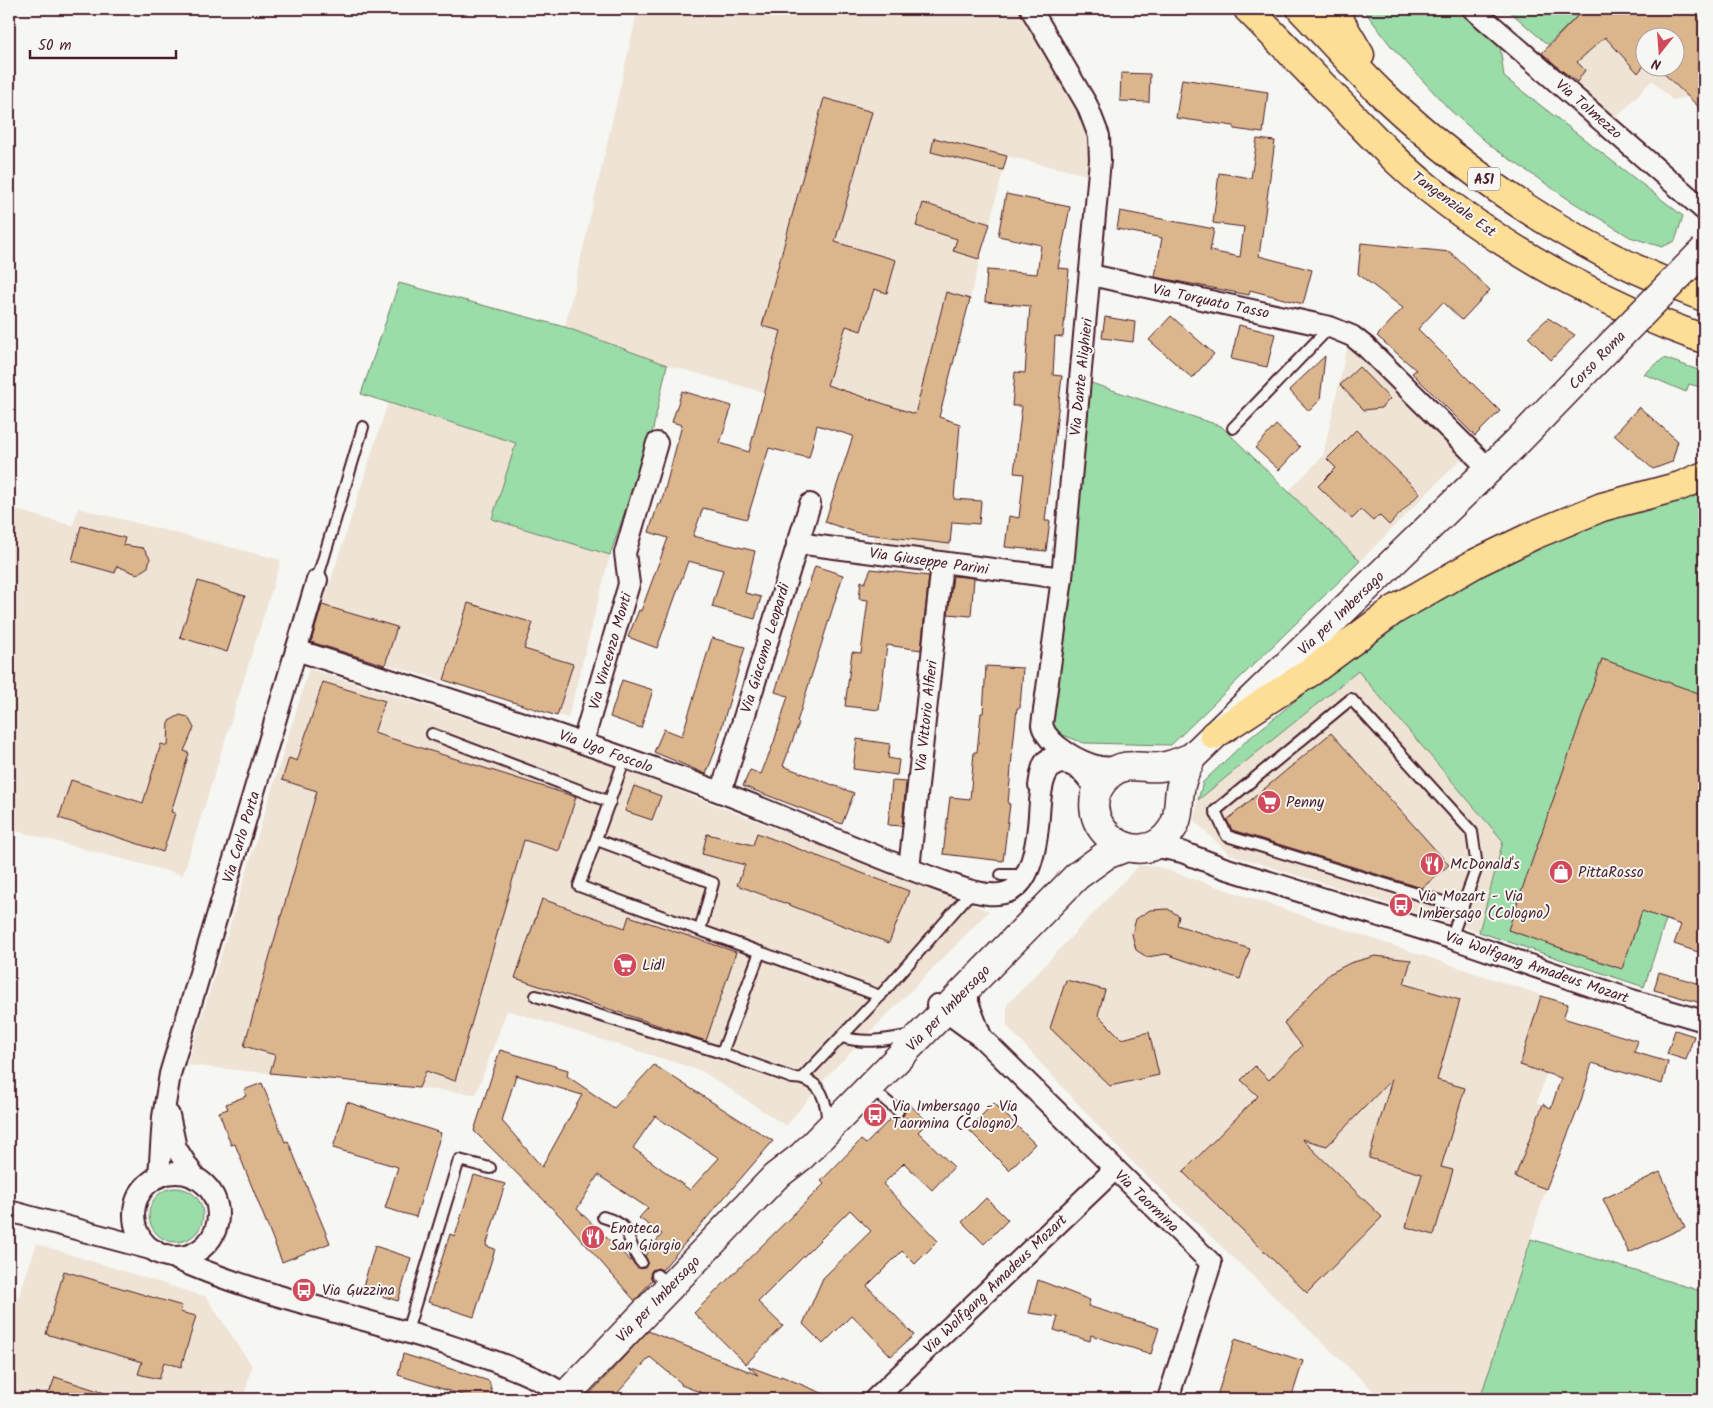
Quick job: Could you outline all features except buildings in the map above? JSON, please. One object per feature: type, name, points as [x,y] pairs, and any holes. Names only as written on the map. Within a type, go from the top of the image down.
[{"type":"highway","name":"Tangenziale Est","points":[[1248,9],[1381,145],[1443,199],[1517,248],[1585,287],[1651,319],[1704,339]]},
{"type":"highway","name":"A51","points":[[1301,9],[1382,93],[1455,158],[1526,209],[1604,253],[1704,297]]},
{"type":"highway","points":[[1333,9],[1382,93]]},
{"type":"highway","points":[[1214,734],[1312,671],[1394,610],[1476,563],[1534,535],[1602,507],[1680,486],[1704,476]]},
{"type":"main road","name":"Corso Roma","points":[[1489,469],[1704,250]]},
{"type":"main road","name":"Via per Imbersago","points":[[567,1398],[664,1281],[775,1178],[802,1156],[906,1036],[968,988],[1077,876],[1106,855],[1164,839],[1173,829],[1181,784],[1192,757],[1489,469]]},
{"type":"main road","name":"Via per Imbersago","points":[[775,1178],[793,1152],[827,1116],[866,1084],[942,1008],[1070,870],[1090,842],[1101,785],[1110,774],[1123,767],[1138,765],[1152,768],[1163,767],[1192,757]]},
{"type":"main road","points":[[1152,768],[1165,775],[1174,787],[1178,808]]},
{"type":"main road","points":[[1097,810],[1104,834],[1115,842],[1140,846]]},
{"type":"street","name":"Via Dante Alighieri","points":[[1031,9],[1087,105],[1099,136],[1100,160],[1062,578],[1042,725],[1048,738],[1064,751],[1093,765],[1123,767]]},
{"type":"street","name":"Via Tolmezzo","points":[[1473,9],[1704,210]]},
{"type":"street","name":"Via Torquato Tasso","points":[[1091,275],[1330,327],[1352,336],[1366,347],[1489,469]]},
{"type":"street","name":"Via Vincenzo Monti","points":[[583,742],[629,584],[625,553],[657,443]]},
{"type":"street","name":"Via Giacomo Leopardi","points":[[721,792],[810,504]]},
{"type":"street","name":"Via Giuseppe Parini","points":[[798,543],[1062,578]]},
{"type":"street","name":"Via Vittorio Alfieri","points":[[909,869],[942,563]]},
{"type":"street","name":"Via Carlo Porta","points":[[159,1177],[166,1094],[170,1074],[317,580]]},
{"type":"street","name":"Via Ugo Foscolo","points":[[296,650],[583,742],[721,792],[909,869]]},
{"type":"street","points":[[909,869],[972,891],[988,894],[1007,892],[1015,888],[1014,875],[1036,853],[1043,787],[1049,770],[1061,764],[1084,772],[1094,786],[1097,810]]},
{"type":"street","points":[[1178,808],[1182,832],[1188,846],[1199,858]]},
{"type":"street","name":"Via Wolfgang Amadeus Mozart","points":[[1140,846],[1166,847],[1452,938],[1632,1000],[1704,1021]]},
{"type":"street","name":"Via Taormina","points":[[968,988],[972,1016],[982,1038]]},
{"type":"street","name":"Via Taormina","points":[[942,1008],[982,1038],[1211,1263],[1168,1399]]},
{"type":"street","name":"Via Carlo Porta","points":[[166,1094],[176,1148],[195,1178]]},
{"type":"street","name":"Via Wolfgang Amadeus Mozart","points":[[875,1399],[1115,1169]]},
{"type":"street","points":[[245,1284],[222,1269],[215,1261],[210,1249],[211,1238],[217,1224],[217,1208],[212,1193],[201,1181],[173,1173],[159,1177],[142,1191],[137,1200],[134,1215],[136,1224],[142,1238],[161,1253],[199,1269],[245,1284],[406,1331],[506,1364],[567,1398]]},
{"type":"street","points":[[10,1216],[94,1235],[161,1253],[184,1256],[198,1251],[211,1238]]},
{"type":"street","points":[[94,1235],[136,1224]]},
{"type":"lane","points":[[1233,428],[1330,327]]},
{"type":"lane","points":[[317,580],[363,427]]},
{"type":"lane","points":[[1452,938],[1463,908],[1478,867],[1472,832],[1351,699],[1215,811],[1227,836],[1463,908]]},
{"type":"lane","points":[[432,734],[610,802]]},
{"type":"lane","points":[[1014,875],[1019,870],[1026,854],[1036,769],[1040,761],[1049,752],[1064,751]]},
{"type":"lane","points":[[624,758],[597,840],[579,886],[880,996]]},
{"type":"lane","points":[[597,840],[713,883],[700,930]]},
{"type":"lane","points":[[802,1078],[880,996],[972,891]]},
{"type":"lane","points":[[722,1053],[760,952]]},
{"type":"lane","points":[[536,996],[722,1053],[792,1078],[802,1078],[821,1090],[826,1103],[827,1116]]},
{"type":"lane","points":[[842,1037],[856,1041],[872,1041],[906,1036]]},
{"type":"lane","points":[[866,1084],[898,1111]]},
{"type":"lane","points":[[406,1331],[459,1160],[490,1168]]},
{"type":"lane","points":[[603,1217],[617,1221],[628,1230],[632,1251],[640,1262]]},
{"type":"shaded area","points":[[638,9],[1027,9],[1096,136],[1095,177],[1007,156],[939,417],[960,424],[949,556],[872,545],[898,449],[841,414],[667,365],[565,327]]},
{"type":"shaded area","points":[[1584,9],[1704,9],[1704,82],[1689,97],[1672,100],[1652,80],[1615,119],[1577,82],[1541,54]]},
{"type":"shaded area","points":[[1352,343],[1465,455],[1360,561],[1288,492],[1323,456],[1346,352]]},
{"type":"shaded area","points":[[388,403],[517,443],[492,519],[610,555],[568,718],[311,642]]},
{"type":"shaded area","points":[[9,508],[73,526],[78,508],[281,560],[183,875],[9,829]]},
{"type":"shaded area","points":[[309,669],[609,764],[989,911],[830,1073],[786,1126],[702,1071],[507,1010],[476,1094],[187,1065]]},
{"type":"shaded area","points":[[1358,671],[1503,842],[1479,932],[1229,854],[1194,820],[1198,800]]},
{"type":"shaded area","points":[[1139,865],[1158,867],[1568,1004],[1537,1103],[1574,1116],[1546,1189],[1480,1399],[1382,1399],[1121,1151],[1007,1026],[1007,1005]]},
{"type":"shaded area","points":[[37,1244],[206,1297],[252,1366],[243,1399],[9,1399],[9,1324]]},
{"type":"green space","points":[[1363,9],[1458,9],[1500,46],[1504,77],[1683,216],[1675,241],[1662,247],[1630,237],[1571,201],[1492,147],[1450,110],[1391,46]]},
{"type":"green space","points":[[1507,9],[1584,9],[1548,45]]},
{"type":"green space","points":[[399,283],[565,327],[667,365],[653,429],[610,555],[492,519],[516,443],[361,394]]},
{"type":"green space","points":[[1664,358],[1704,372],[1704,388],[1689,384],[1686,392],[1644,374]]},
{"type":"green space","points":[[1088,382],[1221,426],[1360,561],[1171,745],[1084,743],[1063,735],[1051,724]]},
{"type":"green space","points":[[1704,487],[1704,804],[1644,987],[1479,932],[1503,841],[1358,671],[1198,800],[1203,782],[1246,741],[1345,660],[1452,589],[1544,541]]},
{"type":"green space","points":[[176,1188],[186,1190],[195,1196],[201,1205],[203,1215],[201,1225],[195,1234],[186,1240],[176,1242],[166,1240],[157,1234],[151,1225],[149,1215],[151,1205],[157,1196],[166,1190]]},
{"type":"green space","points":[[1531,1239],[1704,1292],[1704,1399],[1480,1399]]},
{"type":"place","name":"Penny","points":[[1269,802]]},
{"type":"place","name":"McDonald's","points":[[1432,864]]},
{"type":"place","name":"PittaRosso","points":[[1561,872]]},
{"type":"place","name":"Via Mozart - Via Imbersago (Cologno)","points":[[1401,905]]},
{"type":"place","name":"Lidl","points":[[625,965]]},
{"type":"place","name":"Via Imbersago - Via Taormina (Cologno)","points":[[875,1115]]},
{"type":"place","name":"Enoteca San Giorgio","points":[[593,1237]]},
{"type":"place","name":"Via Guzzina","points":[[304,1290]]}]
